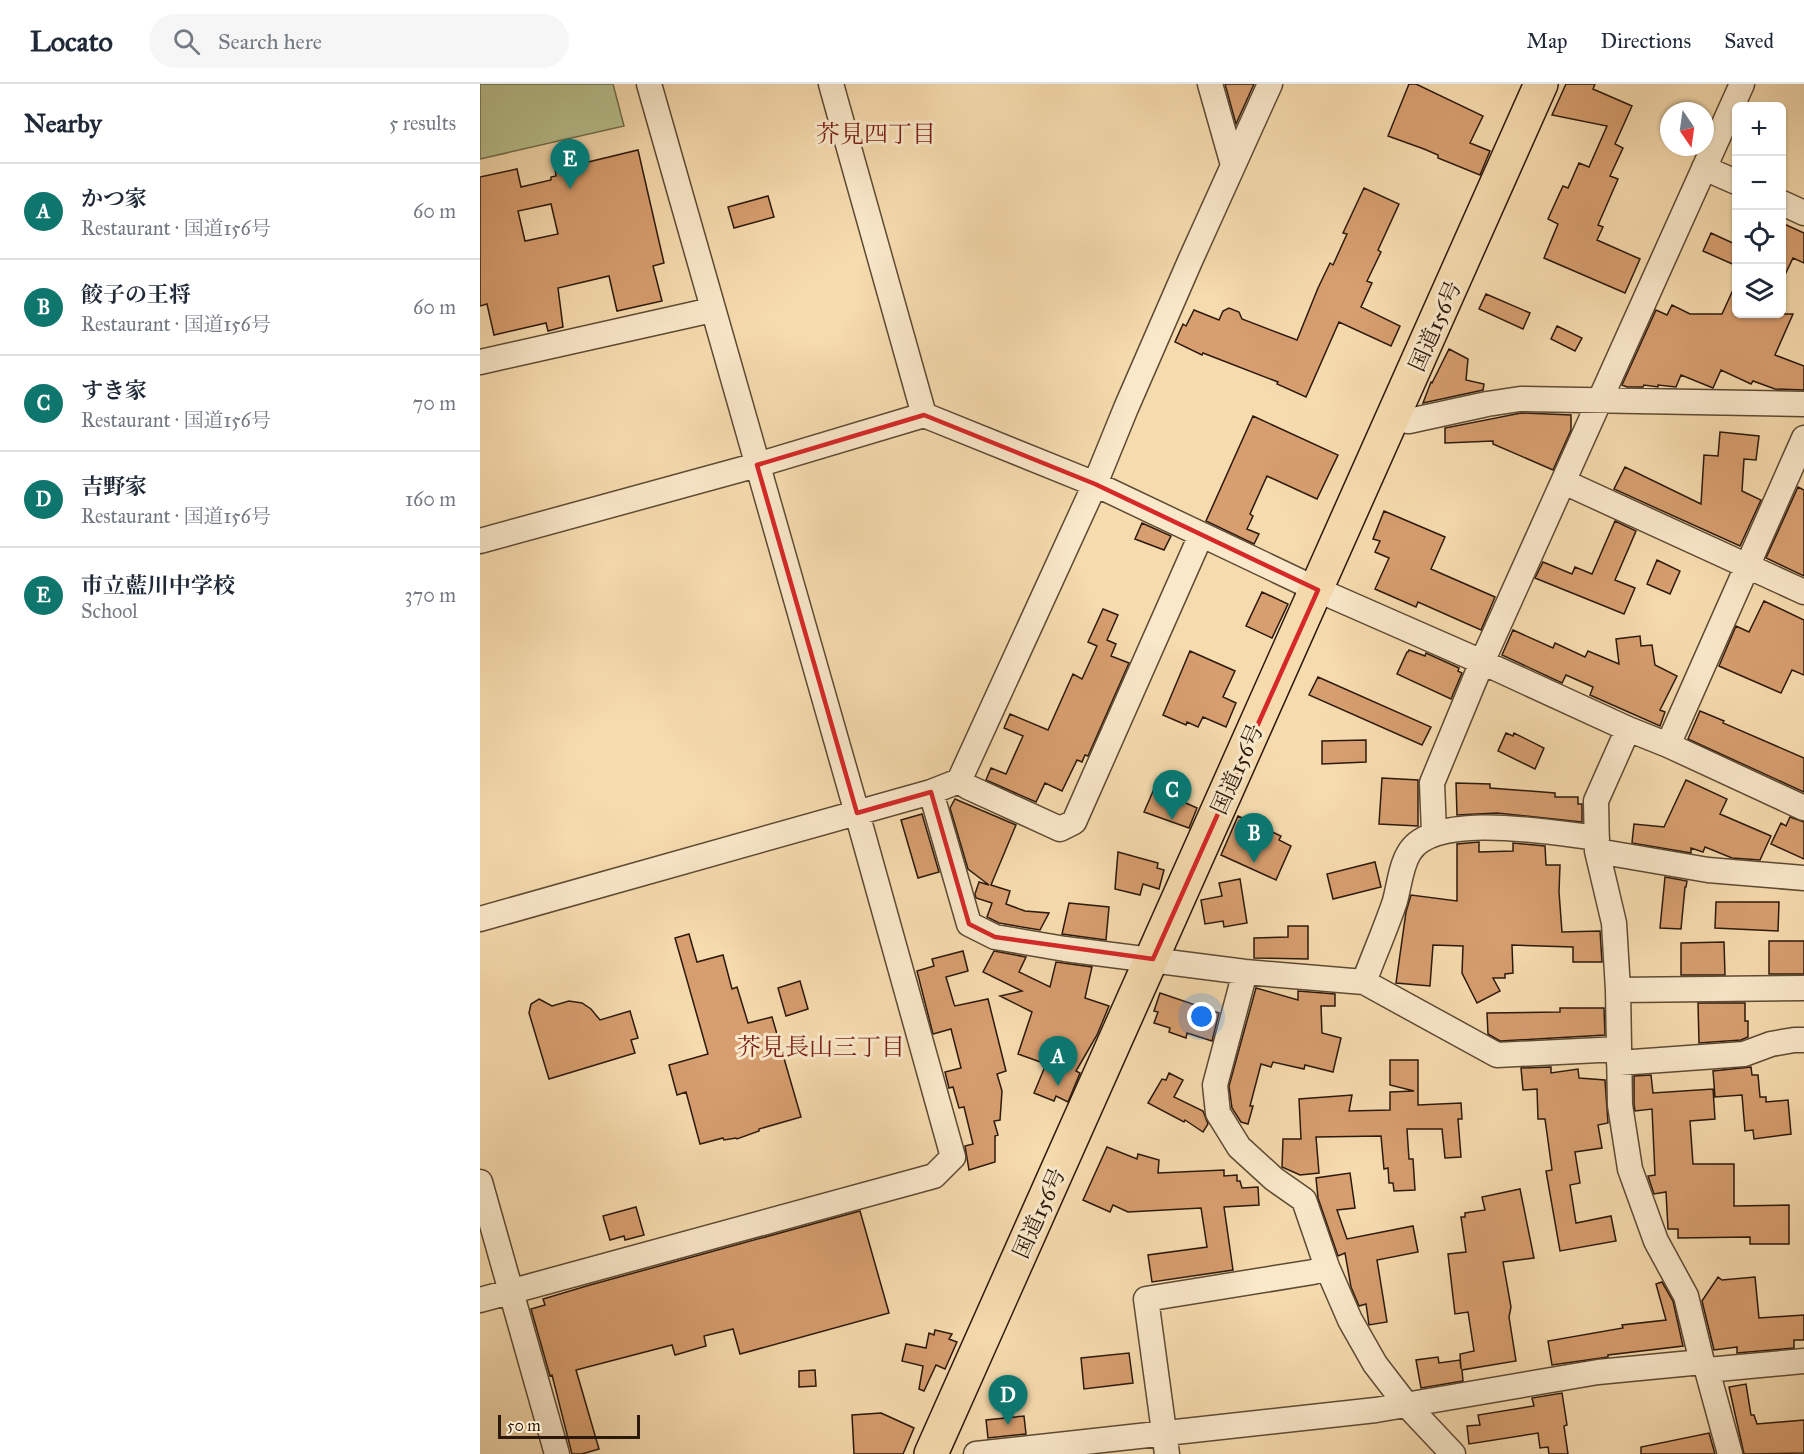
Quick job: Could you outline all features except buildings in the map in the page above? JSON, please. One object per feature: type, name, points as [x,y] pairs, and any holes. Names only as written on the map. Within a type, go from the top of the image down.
[{"type":"highway","name":"国道156号","points":[[931,1454],[1256,724],[1318,590],[1541,84]]},
{"type":"street","points":[[480,1300],[934,1176],[953,1157],[649,84]]},
{"type":"street","points":[[831,84],[924,415]]},
{"type":"street","points":[[1210,84],[1233,165]]},
{"type":"street","points":[[480,919],[931,792],[959,781],[1095,484],[1130,397],[1270,84]]},
{"type":"street","points":[[1434,833],[1432,783],[1482,662],[1742,84]]},
{"type":"street","points":[[1704,168],[1732,180]]},
{"type":"street","points":[[1786,205],[1804,213]]},
{"type":"street","points":[[480,362],[712,310]]},
{"type":"street","points":[[1394,419],[1409,421],[1520,399],[1804,404]]},
{"type":"street","points":[[480,541],[758,465],[924,415],[1095,484],[1318,590],[1628,729],[1668,744],[1804,808]]},
{"type":"street","points":[[1668,744],[1804,438]]},
{"type":"street","points":[[1564,482],[1804,592]]},
{"type":"street","points":[[959,781],[1060,829],[1074,822],[1201,535]]},
{"type":"street","points":[[1628,729],[1596,801],[1597,845],[1614,923],[1620,1105],[1630,1169],[1656,1241],[1686,1296],[1730,1454]]},
{"type":"street","points":[[931,792],[969,924],[995,937],[1065,949],[1245,972],[1364,982],[1497,1055],[1744,1054],[1771,1044],[1804,1040]]},
{"type":"street","points":[[1364,982],[1394,902],[1408,854],[1417,843],[1434,833],[1470,828],[1508,828],[1708,870],[1804,878]]},
{"type":"street","points":[[1245,972],[1215,1085],[1218,1113],[1239,1147],[1274,1179],[1304,1200],[1327,1267],[1350,1320],[1375,1364],[1405,1403],[1453,1454]]},
{"type":"street","points":[[1618,990],[1804,988]]},
{"type":"street","points":[[480,1182],[557,1454]]},
{"type":"street","points":[[1166,1443],[1146,1299],[1314,1272],[1327,1267]]},
{"type":"street","points":[[976,1454],[1166,1443],[1598,1372],[1804,1361]]},
{"type":"highlighted area","points":[[924,415],[1095,484],[1318,590],[1153,959],[995,937],[969,924],[931,792],[857,813],[757,465]]},
{"type":"green space","points":[[480,84],[613,84],[624,126],[480,159]]},
{"type":"place","name":"市立藍川中学校","points":[[570,189]]},
{"type":"place","name":"すき家","points":[[1172,820]]},
{"type":"place","name":"餃子の王将","points":[[1254,863]]},
{"type":"place","name":"かつ家","points":[[1058,1086]]},
{"type":"place","name":"吉野家","points":[[1008,1425]]},
{"type":"district","name":"芥見四丁目","points":[[876,134]]},
{"type":"district","name":"芥見長山三丁目","points":[[821,1047]]}]
